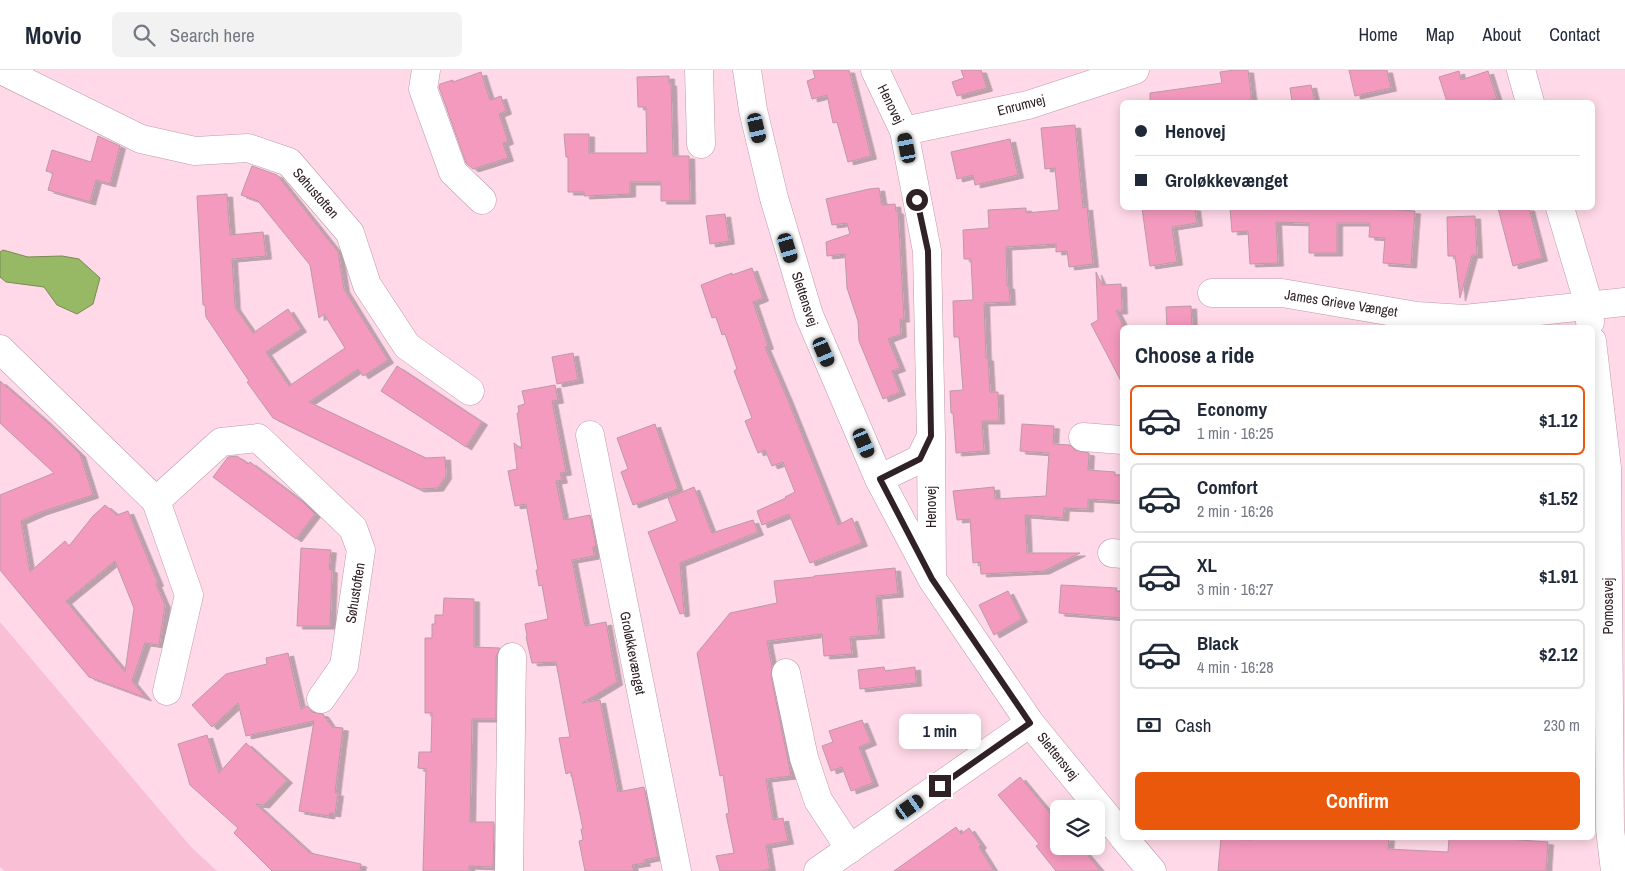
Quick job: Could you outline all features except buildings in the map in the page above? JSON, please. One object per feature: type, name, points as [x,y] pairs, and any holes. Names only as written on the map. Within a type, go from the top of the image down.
[{"type":"street","name":"Søhustoften","points":[[2,70],[140,139],[195,151],[248,148],[289,162],[350,233],[367,285],[407,346],[470,390]]},
{"type":"street","points":[[426,70],[423,89],[453,172],[482,200]]},
{"type":"street","points":[[699,70],[700,144]]},
{"type":"street","name":"Slettensvej","points":[[747,70],[753,110],[774,198],[808,315],[880,479],[932,579],[1030,723],[1120,831]]},
{"type":"street","name":"Henovej","points":[[875,70],[904,131],[928,251],[932,579]]},
{"type":"street","name":"Enrumvej","points":[[904,131],[1028,105],[1135,70]]},
{"type":"street","points":[[1521,70],[1529,100]]},
{"type":"street","points":[[1561,210],[1590,316]]},
{"type":"street","name":"James Grieve Vænget","points":[[1212,293],[1282,293],[1417,316],[1464,319],[1590,316],[1625,302]]},
{"type":"street","points":[[0,349],[156,502],[189,595],[167,691]]},
{"type":"street","name":"Pomosavej","points":[[1595,388],[1600,467],[1617,553],[1600,586],[1601,706],[1614,871]]},
{"type":"street","name":"Groløkkevænget","points":[[590,435],[677,871]]},
{"type":"street","name":"Henovej","points":[[880,479],[920,459],[931,436]]},
{"type":"street","points":[[1083,437],[1120,440]]},
{"type":"street","name":"Søhustoften","points":[[156,502],[221,442],[258,438],[353,528],[361,550],[344,666],[321,698]]},
{"type":"street","points":[[509,871],[512,657]]},
{"type":"street","points":[[786,673],[804,758],[818,800],[850,849]]},
{"type":"street","points":[[818,871],[1030,723]]},
{"type":"street","name":"Slettensvej","points":[[1127,840],[1152,871]]},
{"type":"shaded area","points":[[3,250],[28,257],[62,256],[79,259],[100,278],[93,304],[77,314],[57,305],[44,287],[6,282],[0,277],[0,252]]},
{"type":"shaded area","points":[[0,622],[191,847],[217,871],[5,871],[0,867]]},
{"type":"route","points":[[917,200],[928,251],[931,436],[920,459],[880,479],[932,579],[1030,723],[940,786]]}]
